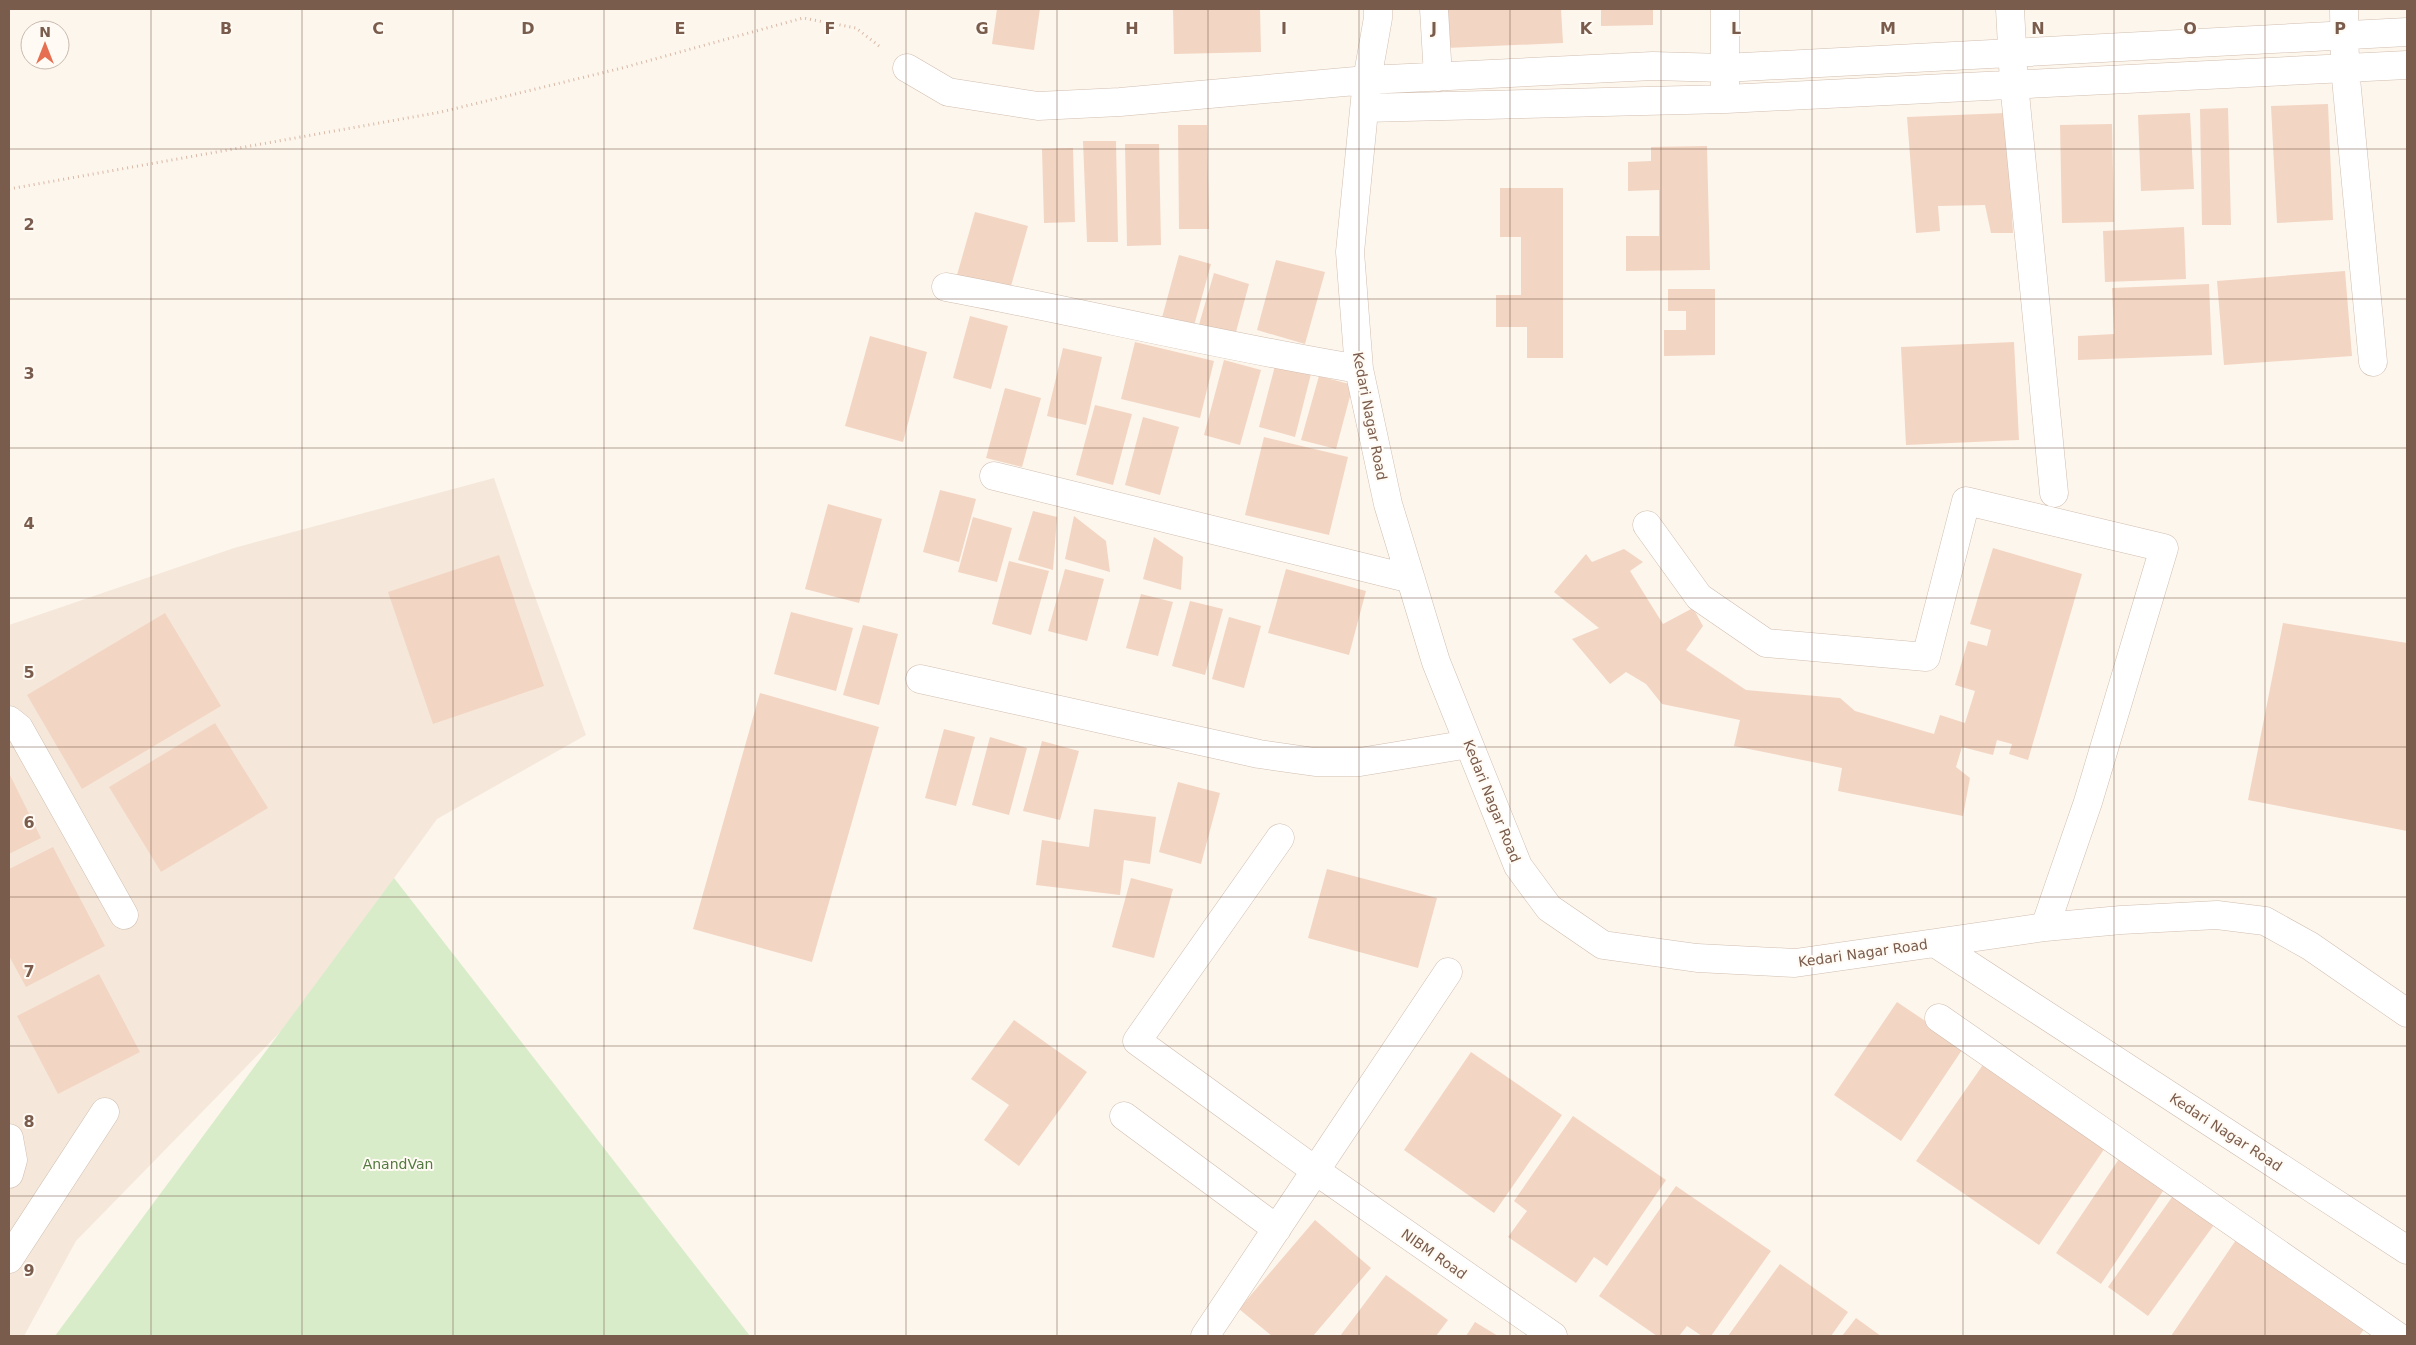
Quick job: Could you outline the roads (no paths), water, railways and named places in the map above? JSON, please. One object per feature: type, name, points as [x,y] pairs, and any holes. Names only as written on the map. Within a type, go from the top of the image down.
[{"type":"street","name":"Kedari Nagar Road","points":[[1378,9],[1367,80],[1350,252],[1359,369],[1388,504],[1436,662],[1518,866],[1548,908],[1602,945],[1697,958],[1795,963],[1935,943],[2407,1250]]},
{"type":"street","points":[[1434,9],[1438,77]]},
{"type":"street","points":[[1725,9],[1724,68],[1726,99]]},
{"type":"street","points":[[2010,9],[2011,53],[2054,493]]},
{"type":"street","points":[[2344,9],[2344,68],[2373,362]]},
{"type":"street","points":[[907,68],[948,92],[1038,106],[1120,102],[1367,80],[1653,66],[1724,68],[2407,32]]},
{"type":"street","points":[[1365,108],[1726,99],[2407,65]]},
{"type":"street","points":[[946,287],[1077,312],[1253,351],[1359,369]]},
{"type":"street","points":[[994,476],[1412,579]]},
{"type":"street","points":[[1647,526],[1699,597],[1766,643],[1926,657],[1966,501],[2164,548],[2088,802],[2045,927]]},
{"type":"street","points":[[920,679],[1259,754],[1315,762],[1360,762],[1469,744]]},
{"type":"street","points":[[9,720],[19,728],[124,915]]},
{"type":"street","name":"NIBM Road","points":[[1280,838],[1137,1041],[1316,1171],[1553,1336]]},
{"type":"street","points":[[1935,943],[2045,927],[2121,920],[2217,915],[2265,921],[2310,946],[2407,1014]]},
{"type":"street","points":[[1205,1336],[1448,972]]},
{"type":"street","points":[[1939,1018],[2396,1336]]},
{"type":"street","points":[[9,1259],[105,1112]]},
{"type":"street","points":[[1124,1116],[1277,1229]]},
{"type":"street","points":[[9,1138],[13,1160],[9,1174]]},
{"type":"park label","name":"AnandVan","points":[[398,1164]]}]
